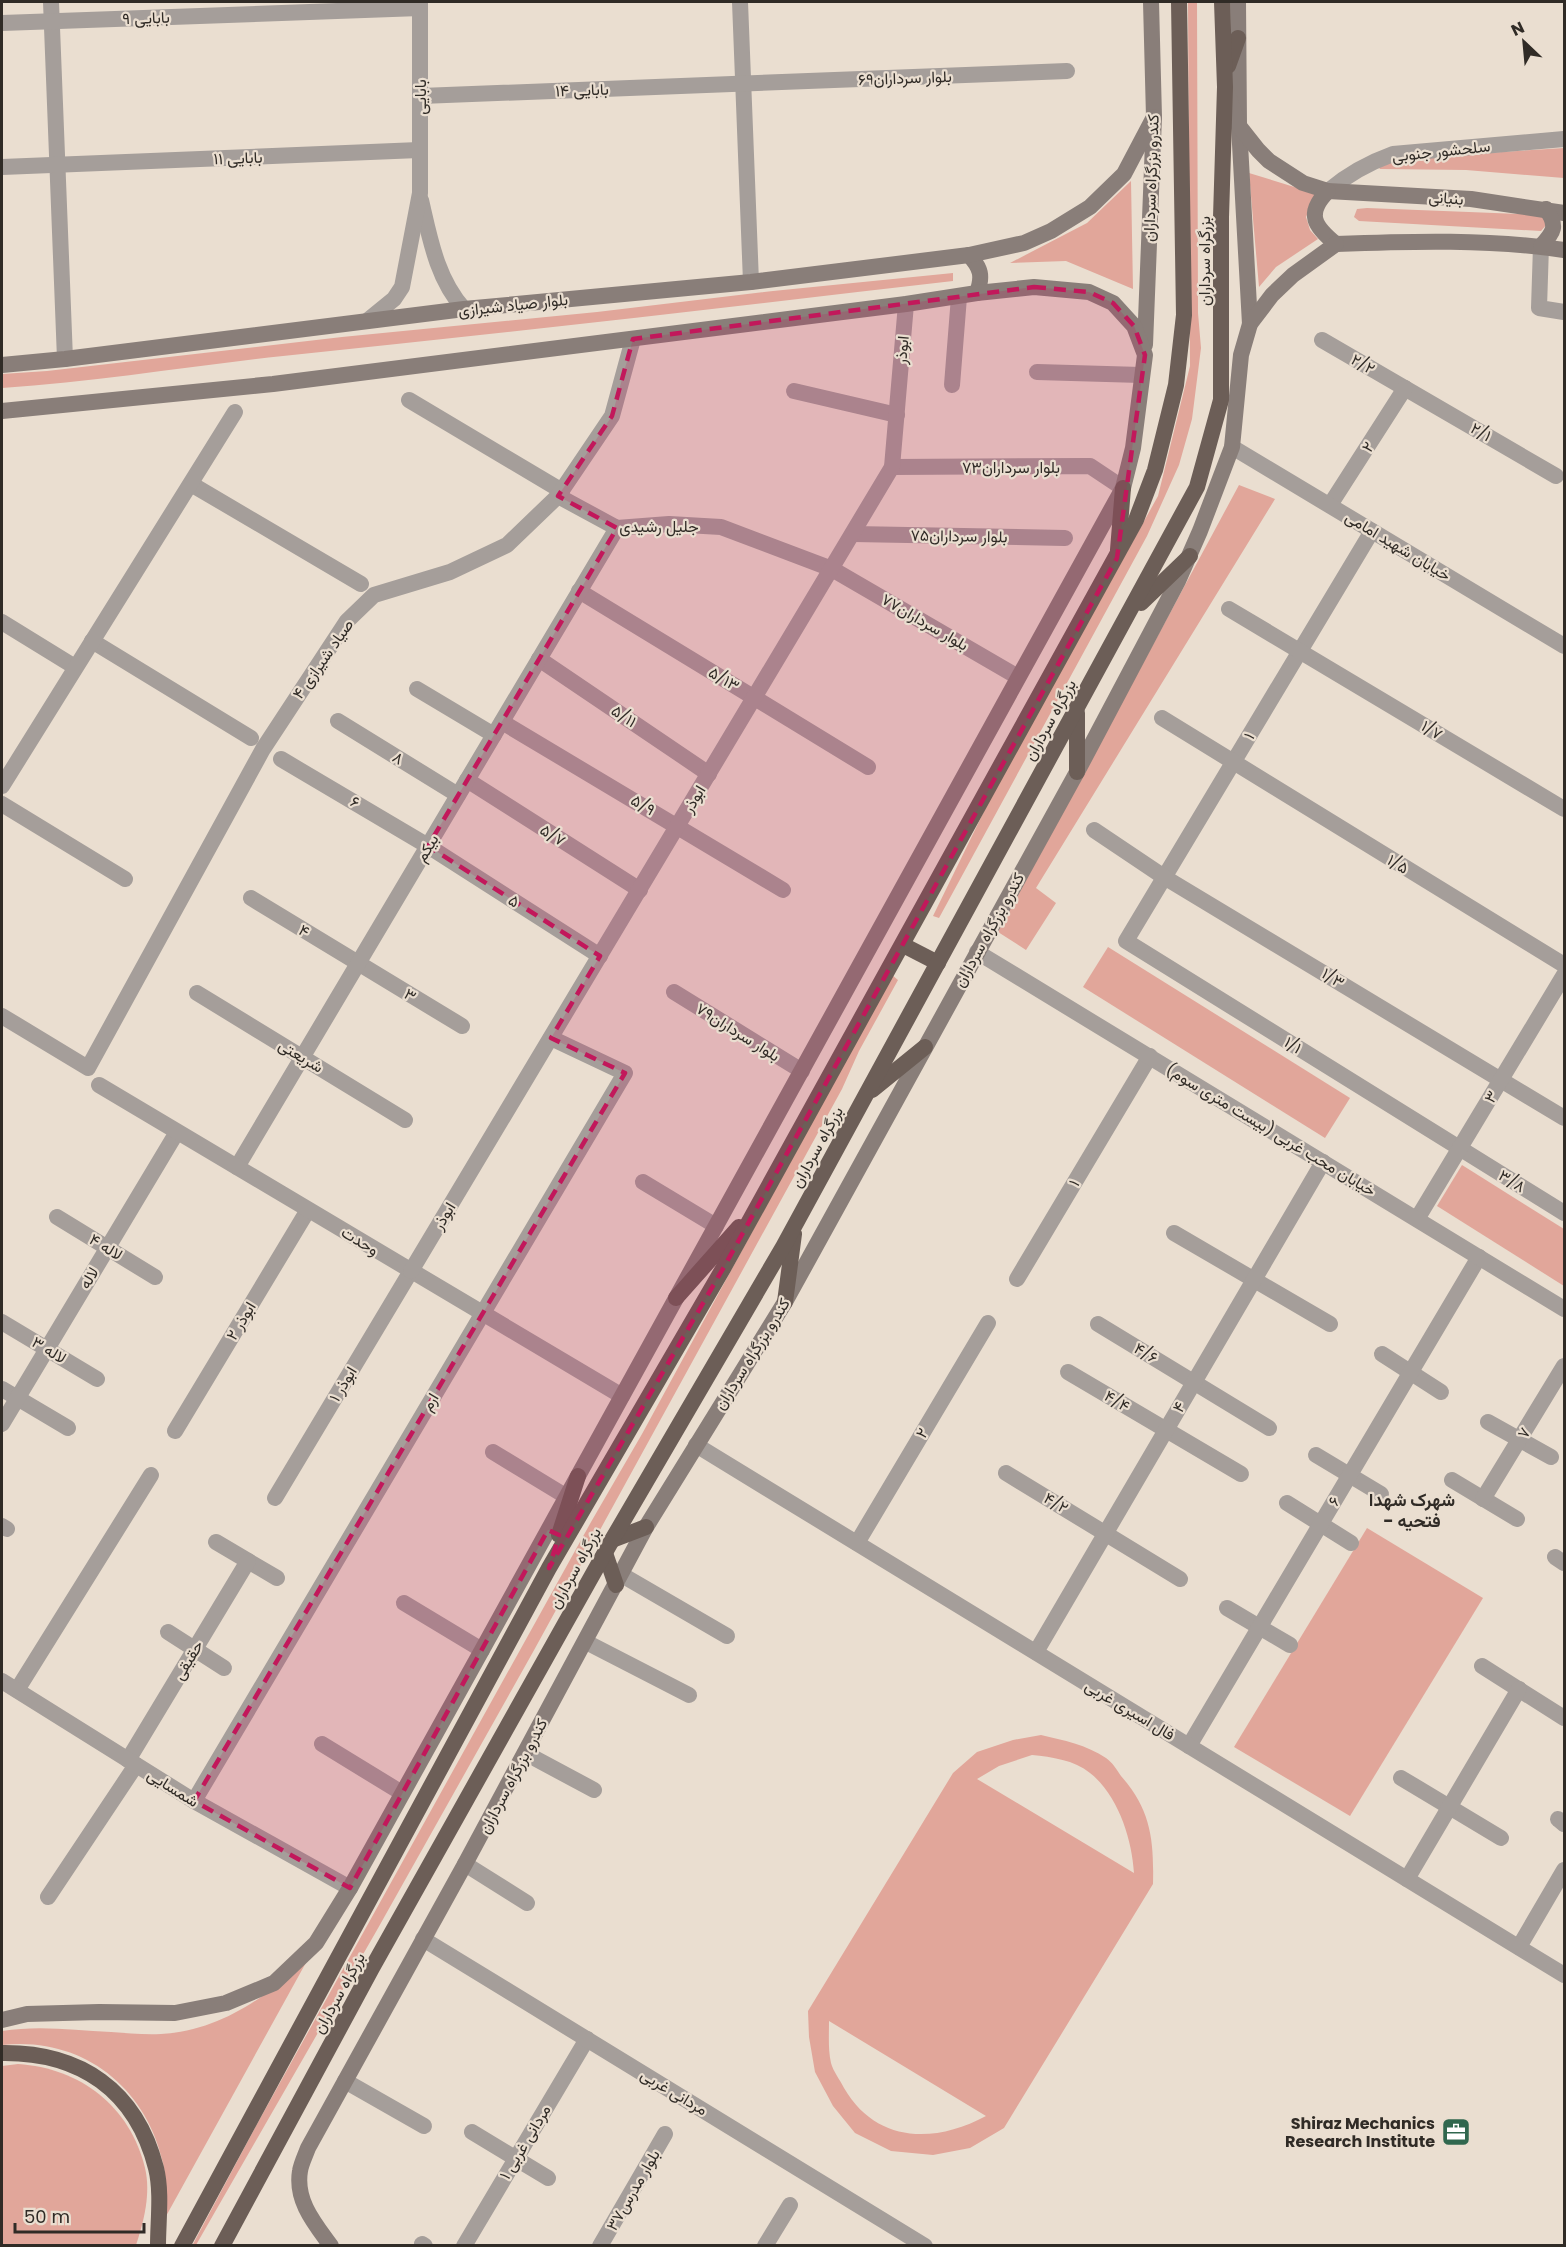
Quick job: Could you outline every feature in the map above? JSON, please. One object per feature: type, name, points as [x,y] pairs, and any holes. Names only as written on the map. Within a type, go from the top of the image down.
[{"type":"highway","name":"بزرگراه سرداران","points":[[182,2246],[549,1568],[759,1204],[1136,520],[1155,470],[1176,385],[1184,315],[1179,2]]},
{"type":"highway","name":"بزرگراه سرداران","points":[[222,2246],[372,1968],[608,1546],[796,1223],[1197,487],[1221,400],[1221,217],[1225,81],[1222,2]]},
{"type":"highway","points":[[1225,81],[1238,38]]},
{"type":"highway","points":[[1117,558],[1123,488]]},
{"type":"highway","points":[[1128,617],[1190,556]]},
{"type":"highway","points":[[1077,710],[1077,772]]},
{"type":"highway","points":[[903,945],[938,963]]},
{"type":"highway","points":[[865,1097],[925,1047]]},
{"type":"highway","points":[[676,1298],[759,1204]]},
{"type":"highway","points":[[785,1302],[796,1223]]},
{"type":"highway","points":[[549,1568],[578,1476]]},
{"type":"highway","points":[[619,1580],[608,1546],[646,1527]]},
{"type":"highway","points":[[2,2053],[45,2055],[66,2062],[96,2076],[127,2107],[147,2144],[156,2170],[158,2246]]},
{"type":"main road","name":"کندرو بزرگراه سرداران","points":[[1123,488],[1133,448],[1145,356],[1154,117],[1151,2]]},
{"type":"main road","points":[[1238,2],[1239,126],[1250,324]]},
{"type":"main road","points":[[1225,81],[1239,126]]},
{"type":"main road","name":"بلوار صیاد شیرازی","points":[[2,365],[464,309],[751,282],[969,255],[1024,243],[1051,231],[1090,207],[1124,174],[1154,117]]},
{"type":"main road","name":"بنیانی","points":[[1239,126],[1269,161],[1303,183],[1328,191],[1471,199],[1564,213]]},
{"type":"main road","points":[[1328,191],[1318,201],[1314,217],[1318,230],[1336,244]]},
{"type":"main road","points":[[1541,246],[1552,234],[1554,220],[1546,209]]},
{"type":"main road","points":[[1250,324],[1272,295],[1293,275],[1336,244],[1407,241],[1541,246],[1564,250]]},
{"type":"main road","points":[[969,255],[979,265],[982,279],[977,293]]},
{"type":"main road","points":[[2,411],[273,384],[1034,287],[1089,292],[1113,303],[1134,326],[1145,356]]},
{"type":"main road","name":"کندرو بزرگراه سرداران","points":[[332,2246],[308,2213],[300,2193],[300,2172],[308,2148],[586,1642],[646,1527],[785,1302],[1077,772],[1190,556],[1232,447],[1241,355],[1250,324]]},
{"type":"main road","points":[[2,2020],[27,2014],[175,2013],[226,2003],[274,1983],[316,1943],[350,1888],[567,1497],[1123,488]]},
{"type":"street","points":[[51,2],[65,359]]},
{"type":"street","points":[[740,2],[751,282]]},
{"type":"street","name":"بابایی ۹","points":[[52,21],[420,5]]},
{"type":"street","name":"بابایی","points":[[367,321],[394,299],[402,287],[420,193],[420,5]]},
{"type":"street","points":[[2,23],[52,21]]},
{"type":"street","name":"بلوار سرداران۶۹","points":[[743,84],[1067,71]]},
{"type":"street","name":"بابایی ۱۴","points":[[421,96],[743,84]]},
{"type":"street","name":"سلحشور جنوبی","points":[[1328,191],[1345,176],[1366,163],[1393,154],[1564,139]]},
{"type":"street","name":"بابایی ۱۱","points":[[57,165],[420,150]]},
{"type":"street","points":[[2,167],[57,165]]},
{"type":"street","name":"بابایی","points":[[420,193],[443,280],[452,296],[464,309]]},
{"type":"street","points":[[1541,246],[1539,308],[1564,312]]},
{"type":"street","points":[[952,385],[959,297]]},
{"type":"street","name":"ابوذر","points":[[411,1271],[892,467],[906,304]]},
{"type":"street","name":"صیاد شیرازی ۴","points":[[2,1016],[88,1068],[263,749],[347,621],[375,595],[450,573],[507,545],[560,494],[612,416],[633,339]]},
{"type":"street","name":"۲/۲","points":[[1322,339],[1405,388]]},
{"type":"street","points":[[1037,372],[1141,375]]},
{"type":"street","name":"۲/۱","points":[[1405,388],[1556,476]]},
{"type":"street","name":"۲","points":[[1330,505],[1405,388]]},
{"type":"street","points":[[794,391],[897,415]]},
{"type":"street","name":"جلیل رشیدی","points":[[409,400],[617,528],[669,524],[721,527],[832,569]]},
{"type":"street","points":[[2,786],[236,412]]},
{"type":"street","name":"خیابان شهید امامی","points":[[1232,447],[1564,646]]},
{"type":"street","name":"بلوار سرداران۷۳","points":[[892,467],[1090,466],[1123,488]]},
{"type":"street","points":[[191,483],[361,584]]},
{"type":"street","name":"بیکم","points":[[237,1167],[617,528]]},
{"type":"street","name":"۱","points":[[1126,941],[1372,531]]},
{"type":"street","name":"بلوار سرداران۷۵","points":[[853,534],[1065,538]]},
{"type":"street","name":"بلوار سرداران۷۷","points":[[832,569],[1018,677]]},
{"type":"street","name":"۵/۱۳","points":[[579,591],[868,767]]},
{"type":"street","name":"۱/۷","points":[[1229,609],[1564,809]]},
{"type":"street","points":[[2,622],[75,667]]},
{"type":"street","points":[[92,641],[251,738]]},
{"type":"street","name":"۵/۱۱","points":[[539,659],[710,774]]},
{"type":"street","name":"۵/۹","points":[[417,689],[498,728],[678,826],[783,890]]},
{"type":"street","name":"۱/۵","points":[[1162,718],[1564,965]]},
{"type":"street","name":"۸","points":[[338,721],[463,788]]},
{"type":"street","name":"۶","points":[[281,759],[428,846]]},
{"type":"street","name":"۵/۷","points":[[463,788],[640,890]]},
{"type":"street","points":[[2,804],[125,879]]},
{"type":"street","name":"۱/۳","points":[[1094,831],[1164,877],[1564,1118]]},
{"type":"street","name":"۵","points":[[428,846],[600,956]]},
{"type":"street","name":"۴","points":[[251,898],[358,963]]},
{"type":"street","name":"۱/۱","points":[[1126,941],[1460,1149]]},
{"type":"street","name":"خیابان محب غربی (بیست متری سوم)","points":[[977,951],[1564,1309]]},
{"type":"street","name":"۳","points":[[358,963],[462,1026]]},
{"type":"street","name":"۳","points":[[1417,1219],[1564,975]]},
{"type":"street","name":"شریعتی","points":[[197,993],[405,1120]]},
{"type":"street","name":"بلوار سرداران۷۹","points":[[674,993],[802,1071]]},
{"type":"street","name":"ارم","points":[[194,1801],[625,1073],[551,1038]]},
{"type":"street","name":"۱","points":[[1017,1278],[1150,1056]]},
{"type":"street","name":"وحدت","points":[[99,1085],[622,1396]]},
{"type":"street","name":"لاله","points":[[2,1424],[177,1132]]},
{"type":"street","name":"۳/۸","points":[[1460,1149],[1564,1213]]},
{"type":"street","name":"۴","points":[[1036,1652],[1323,1162]]},
{"type":"street","points":[[643,1182],[716,1226]]},
{"type":"street","name":"ابوذر ۲","points":[[175,1431],[308,1210]]},
{"type":"street","name":"لاله ۴","points":[[57,1217],[155,1277]]},
{"type":"street","points":[[1174,1233],[1330,1324]]},
{"type":"street","name":"۶","points":[[1189,1746],[1479,1257]]},
{"type":"street","name":"ابوذر ۱","points":[[275,1498],[411,1271]]},
{"type":"street","name":"لاله ۳","points":[[2,1322],[97,1378]]},
{"type":"street","name":"۲","points":[[857,1543],[988,1323]]},
{"type":"street","name":"۴/۶","points":[[1098,1324],[1269,1428]]},
{"type":"street","points":[[1382,1354],[1441,1392]]},
{"type":"street","name":"۷","points":[[1483,1499],[1564,1366]]},
{"type":"street","name":"۴/۴","points":[[1068,1372],[1240,1474]]},
{"type":"street","points":[[2,1389],[68,1428]]},
{"type":"street","points":[[1488,1422],[1551,1457]]},
{"type":"street","name":"فال اسیری غربی","points":[[696,1445],[1564,1975]]},
{"type":"street","points":[[493,1452],[567,1497]]},
{"type":"street","points":[[1316,1455],[1381,1494]]},
{"type":"street","name":"۴/۲","points":[[1006,1473],[1180,1579]]},
{"type":"street","points":[[17,1690],[151,1475]]},
{"type":"street","points":[[1452,1480],[1517,1519]]},
{"type":"street","points":[[1287,1503],[1351,1543]]},
{"type":"street","points":[[216,1542],[277,1578]]},
{"type":"street","name":"حقیقی","points":[[48,1897],[132,1762],[195,1649],[248,1561]]},
{"type":"street","points":[[619,1580],[727,1636]]},
{"type":"street","points":[[404,1603],[482,1650]]},
{"type":"street","points":[[1227,1608],[1290,1645]]},
{"type":"street","points":[[168,1632],[224,1668]]},
{"type":"street","points":[[586,1642],[689,1695]]},
{"type":"street","points":[[1482,1666],[1564,1718]]},
{"type":"street","name":"شمسایی","points":[[2,1681],[194,1801],[350,1888]]},
{"type":"street","points":[[1407,1879],[1519,1689]]},
{"type":"street","points":[[321,1744],[402,1793]]},
{"type":"street","points":[[525,1752],[594,1790]]},
{"type":"street","points":[[1401,1778],[1501,1839]]},
{"type":"street","points":[[465,1864],[526,1903]]},
{"type":"street","points":[[1519,1947],[1564,1870]]},
{"type":"street","name":"مردانی غربی","points":[[423,1939],[925,2246]]},
{"type":"street","name":"مردانی غربی ۱","points":[[464,2246],[587,2039]]},
{"type":"street","points":[[345,2081],[424,2126]]},
{"type":"street","points":[[472,2132],[548,2178]]},
{"type":"street","name":"بلوار مدرس۳۷","points":[[600,2246],[665,2134]]},
{"type":"street","points":[[765,2246],[790,2205]]},
{"type":"highlighted area","points":[[1034,287],[1089,292],[1113,303],[1134,326],[1145,355],[1117,558],[724,1267],[549,1568],[559,1535],[548,1530],[350,1888],[194,1801],[625,1073],[551,1038],[600,956],[428,846],[617,528],[558,496],[612,416],[633,339]]},
{"type":"shaded area","points":[[1188,2],[1197,2],[1198,313],[1201,348],[1192,419],[1179,465],[1147,536],[939,918],[933,916],[992,795],[1158,496],[1190,366]]},
{"type":"shaded area","points":[[1564,148],[1564,178],[1466,170],[1380,169],[1375,162],[1389,159]]},
{"type":"shaded area","points":[[1249,173],[1317,194],[1306,217],[1310,230],[1318,239],[1276,267],[1259,287]]},
{"type":"shaded area","points":[[1131,181],[1133,289],[1066,261],[1010,263],[1087,223]]},
{"type":"shaded area","points":[[1357,209],[1543,215],[1547,224],[1541,231],[1359,221],[1354,217]]},
{"type":"shaded area","points":[[953,273],[953,281],[248,360],[72,382],[2,388],[2,374]]},
{"type":"shaded area","points":[[1239,485],[1275,499],[1036,888],[1056,903],[1026,950],[998,932]]},
{"type":"shaded area","points":[[1108,947],[1350,1098],[1325,1138],[1083,987]]},
{"type":"shaded area","points":[[892,975],[898,980],[859,1051],[842,1089],[533,1652],[377,1930],[196,2245],[192,2246],[256,2126],[642,1434]]},
{"type":"shaded area","points":[[1462,1165],[1564,1229],[1564,1286],[1437,1206]]},
{"type":"shaded area","points":[[1367,1528],[1483,1598],[1350,1816],[1234,1747]]},
{"type":"shaded area","points":[[1041,1735],[1083,1746],[1099,1753],[1110,1762],[1131,1789],[1145,1814],[1153,1853],[1153,1884],[1004,2128],[970,2148],[933,2155],[891,2151],[855,2133],[833,2106],[815,2072],[809,2037],[808,2011],[953,1773],[977,1752],[1013,1740]],"holes":[[[1032,1755],[1070,1762],[1084,1769],[1100,1782],[1122,1818],[1127,1832],[1134,1873],[977,1779],[999,1766]],[[829,2021],[986,2116],[966,2125],[927,2134],[908,2133],[872,2120],[857,2106],[833,2069],[829,2053]]]},
{"type":"shaded area","points":[[308,1959],[165,2218],[163,2163],[154,2135],[142,2111],[125,2089],[106,2072],[83,2058],[58,2049],[31,2044],[2,2045],[2,2031],[16,2029],[56,2028],[155,2034],[203,2026],[241,2010],[259,1999]]},
{"type":"shaded area","points":[[18,2064],[62,2073],[81,2082],[99,2094],[128,2126],[138,2146],[147,2178],[146,2207],[136,2245],[2,2245],[2,2066]]},
{"type":"place","name":"Shiraz Mechanics Research Institute","points":[[1456,2132]]},
{"type":"district","name":"شهرک شهدا - فتحیه","points":[[1412,1509]]}]
